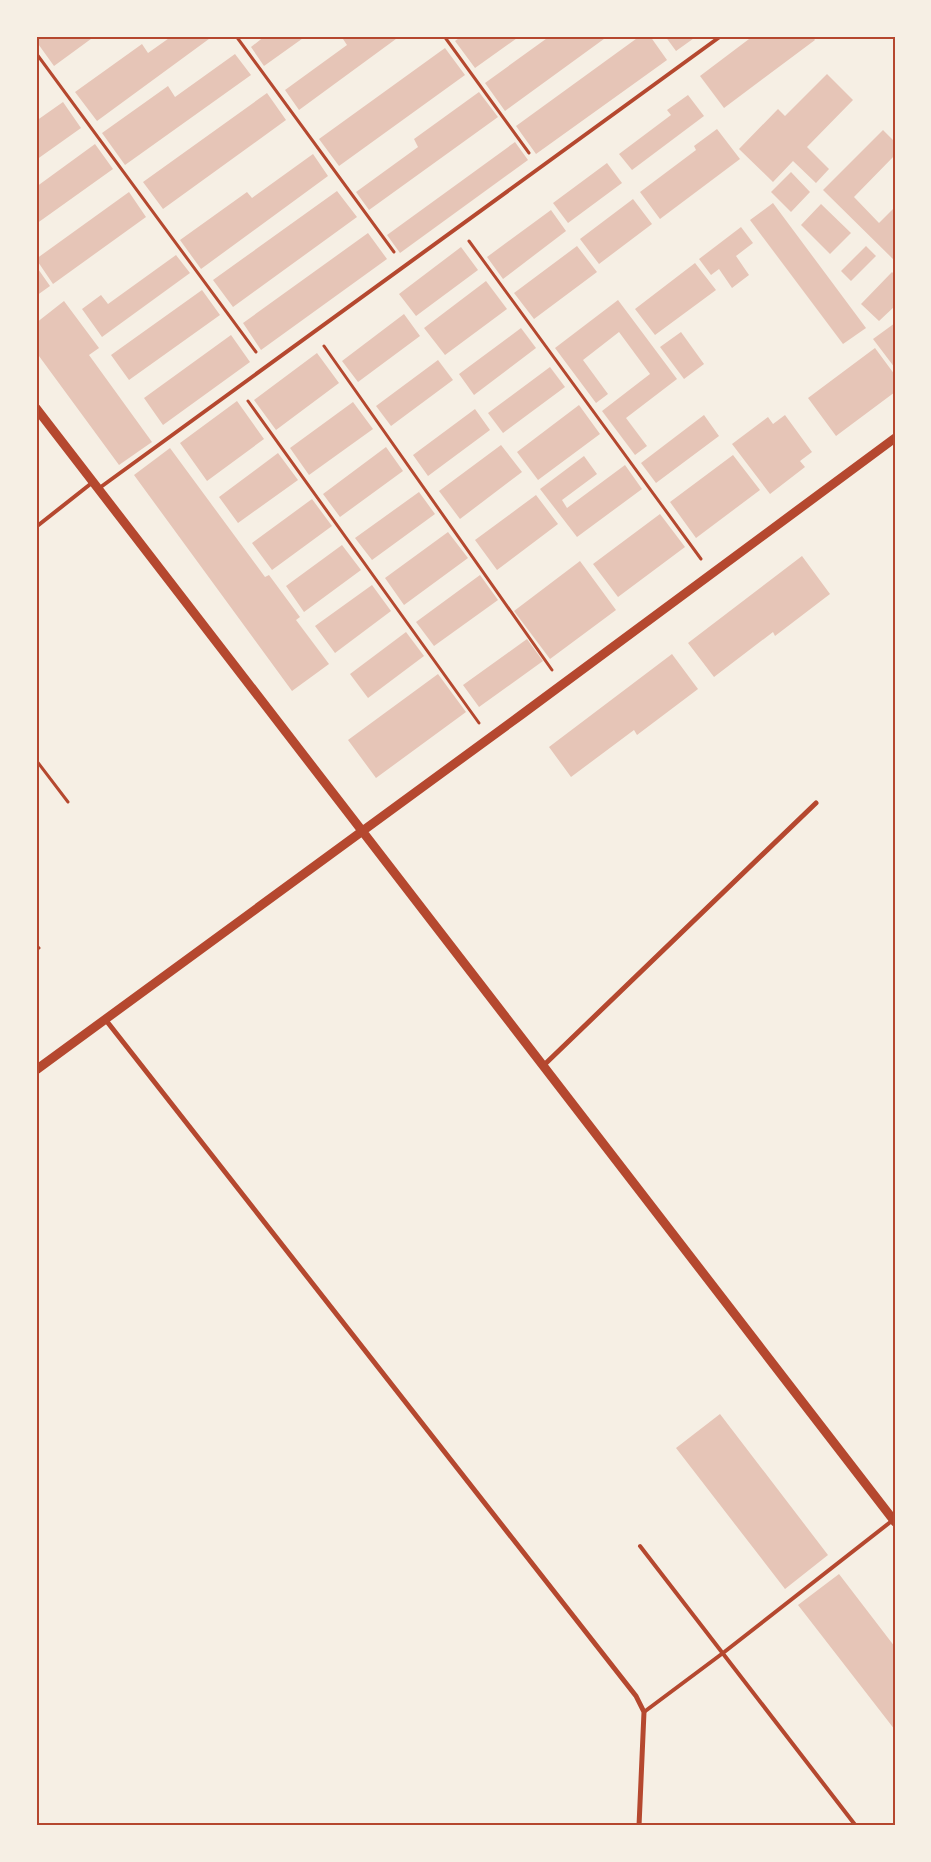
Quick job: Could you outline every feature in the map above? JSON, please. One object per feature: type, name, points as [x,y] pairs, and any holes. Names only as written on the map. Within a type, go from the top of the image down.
[{"type":"street","points":[[36,408],[542,1067],[894,1521]]},
{"type":"street","points":[[36,1070],[490,738],[895,438]]},
{"type":"street","points":[[542,1067],[816,803]]},
{"type":"street","points":[[105,1020],[636,1696],[644,1712],[639,1826]]},
{"type":"lane","points":[[36,528],[239,387],[721,36]]},
{"type":"lane","points":[[644,1712],[894,1521]]},
{"type":"lane","points":[[640,1546],[856,1826]]},
{"type":"path","points":[[236,36],[405,267]]},
{"type":"path","points":[[444,36],[540,168]]},
{"type":"path","points":[[36,53],[266,367]]},
{"type":"path","points":[[459,227],[712,574]]},
{"type":"path","points":[[314,332],[562,685]]},
{"type":"path","points":[[239,387],[490,738]]},
{"type":"path","points":[[36,760],[68,802]]},
{"type":"building","points":[[36,36],[95,36],[54,66],[36,41]]},
{"type":"building","points":[[172,36],[213,36],[97,121],[75,92],[142,44],[148,53]]},
{"type":"building","points":[[265,36],[306,36],[264,66],[251,47]]},
{"type":"building","points":[[341,36],[400,36],[299,110],[285,90],[347,45]]},
{"type":"building","points":[[462,36],[520,36],[475,68],[455,41]]},
{"type":"building","points":[[550,36],[608,36],[505,111],[485,83]]},
{"type":"building","points":[[640,36],[650,36],[667,60],[536,154],[516,126]]},
{"type":"building","points":[[665,36],[697,36],[676,51]]},
{"type":"building","points":[[753,36],[812,36],[815,40],[724,108],[700,76]]},
{"type":"building","points":[[445,48],[465,75],[339,166],[319,139]]},
{"type":"building","points":[[235,54],[251,75],[125,165],[102,133],[168,86],[175,97]]},
{"type":"building","points":[[827,74],[853,100],[807,147],[829,169],[816,183],[793,161],[773,182],[739,149],[778,109],[785,116]]},
{"type":"building","points":[[479,92],[498,117],[369,210],[356,192],[418,147],[414,139]]},
{"type":"building","points":[[267,93],[286,120],[163,209],[143,182]]},
{"type":"building","points":[[688,95],[704,116],[632,170],[619,154],[671,115],[667,110]]},
{"type":"building","points":[[63,102],[81,128],[36,160],[36,121]]},
{"type":"building","points":[[717,129],[740,159],[660,219],[640,192],[696,150],[694,146]]},
{"type":"building","points":[[883,130],[895,142],[895,155],[854,197],[879,223],[895,207],[895,261],[823,190]]},
{"type":"building","points":[[515,142],[528,160],[400,253],[387,235]]},
{"type":"building","points":[[95,144],[113,169],[36,224],[36,187]]},
{"type":"building","points":[[313,154],[328,176],[201,269],[180,240],[247,192],[252,198]]},
{"type":"building","points":[[607,163],[622,183],[568,223],[553,203]]},
{"type":"building","points":[[791,172],[810,192],[791,212],[771,192]]},
{"type":"building","points":[[337,191],[357,217],[233,307],[213,280]]},
{"type":"building","points":[[129,192],[146,217],[53,284],[36,259]]},
{"type":"building","points":[[633,199],[652,224],[599,264],[580,239]]},
{"type":"building","points":[[773,203],[866,328],[843,344],[750,220]]},
{"type":"building","points":[[821,204],[851,233],[830,254],[801,225]]},
{"type":"building","points":[[551,210],[566,231],[503,279],[487,257]]},
{"type":"building","points":[[741,227],[753,243],[736,256],[749,275],[732,288],[719,269],[711,275],[699,259]]},
{"type":"building","points":[[368,233],[387,259],[261,350],[243,323]]},
{"type":"building","points":[[577,246],[597,272],[534,319],[514,293]]},
{"type":"building","points":[[866,246],[876,256],[851,281],[841,271]]},
{"type":"building","points":[[461,247],[478,270],[416,316],[399,294]]},
{"type":"building","points":[[176,255],[190,273],[102,337],[82,309],[101,295],[108,304]]},
{"type":"building","points":[[695,263],[716,290],[655,335],[635,309]]},
{"type":"building","points":[[36,266],[50,286],[36,296]]},
{"type":"building","points":[[892,272],[895,275],[895,306],[879,321],[861,304]]},
{"type":"building","points":[[486,281],[507,309],[445,355],[424,328]]},
{"type":"building","points":[[202,290],[220,315],[129,380],[111,355]]},
{"type":"building","points":[[618,300],[677,379],[626,418],[647,446],[635,455],[602,411],[650,374],[619,332],[583,360],[608,394],[596,403],[555,348]]},
{"type":"building","points":[[64,301],[99,348],[89,355],[152,442],[119,465],[36,352],[36,323]]},
{"type":"building","points":[[404,314],[420,336],[358,382],[342,361]]},
{"type":"building","points":[[895,323],[895,368],[873,339]]},
{"type":"building","points":[[521,328],[536,348],[474,395],[459,374]]},
{"type":"building","points":[[681,332],[704,364],[684,379],[660,347]]},
{"type":"building","points":[[231,335],[250,362],[163,425],[144,398]]},
{"type":"building","points":[[875,348],[895,375],[895,392],[836,436],[808,398]]},
{"type":"building","points":[[317,353],[339,383],[276,430],[254,400]]},
{"type":"building","points":[[438,360],[453,380],[391,426],[376,406]]},
{"type":"building","points":[[550,367],[565,387],[503,433],[488,413]]},
{"type":"building","points":[[237,401],[264,439],[207,481],[180,443]]},
{"type":"building","points":[[353,402],[373,429],[309,475],[290,448]]},
{"type":"building","points":[[579,405],[600,434],[538,480],[517,452]]},
{"type":"building","points":[[475,409],[490,430],[428,476],[413,455]]},
{"type":"building","points":[[704,415],[719,436],[656,483],[641,463]]},
{"type":"building","points":[[785,415],[812,452],[800,461],[805,467],[770,494],[732,444],[768,417],[773,424]]},
{"type":"building","points":[[501,445],[522,472],[460,519],[439,491]]},
{"type":"building","points":[[386,447],[403,471],[340,517],[323,494]]},
{"type":"building","points":[[170,448],[265,577],[269,575],[300,617],[296,620],[329,664],[292,691],[134,475]]},
{"type":"building","points":[[278,453],[298,480],[238,523],[219,497]]},
{"type":"building","points":[[733,455],[760,490],[696,538],[670,502]]},
{"type":"building","points":[[584,456],[597,474],[562,500],[567,508],[625,465],[642,489],[577,537],[540,489]]},
{"type":"building","points":[[419,492],[435,514],[372,560],[355,538]]},
{"type":"building","points":[[536,495],[558,524],[497,570],[475,540]]},
{"type":"building","points":[[312,499],[332,526],[272,570],[252,543]]},
{"type":"building","points":[[660,514],[685,547],[618,597],[593,564]]},
{"type":"building","points":[[448,532],[468,558],[404,605],[385,578]]},
{"type":"building","points":[[342,545],[361,570],[304,612],[286,586]]},
{"type":"building","points":[[802,556],[830,594],[775,636],[773,632],[714,677],[688,643]]},
{"type":"building","points":[[580,561],[616,610],[550,659],[514,611]]},
{"type":"building","points":[[480,575],[498,600],[434,646],[416,622]]},
{"type":"building","points":[[372,585],[391,611],[335,653],[315,626]]},
{"type":"building","points":[[406,632],[424,656],[368,698],[350,674]]},
{"type":"building","points":[[527,639],[543,661],[479,707],[463,685]]},
{"type":"building","points":[[672,654],[698,689],[637,735],[634,730],[571,777],[549,747]]},
{"type":"building","points":[[438,674],[466,712],[376,778],[348,740]]},
{"type":"building","points":[[720,1414],[828,1555],[785,1589],[676,1448]]},
{"type":"building","points":[[839,1574],[895,1647],[895,1730],[798,1605]]}]
